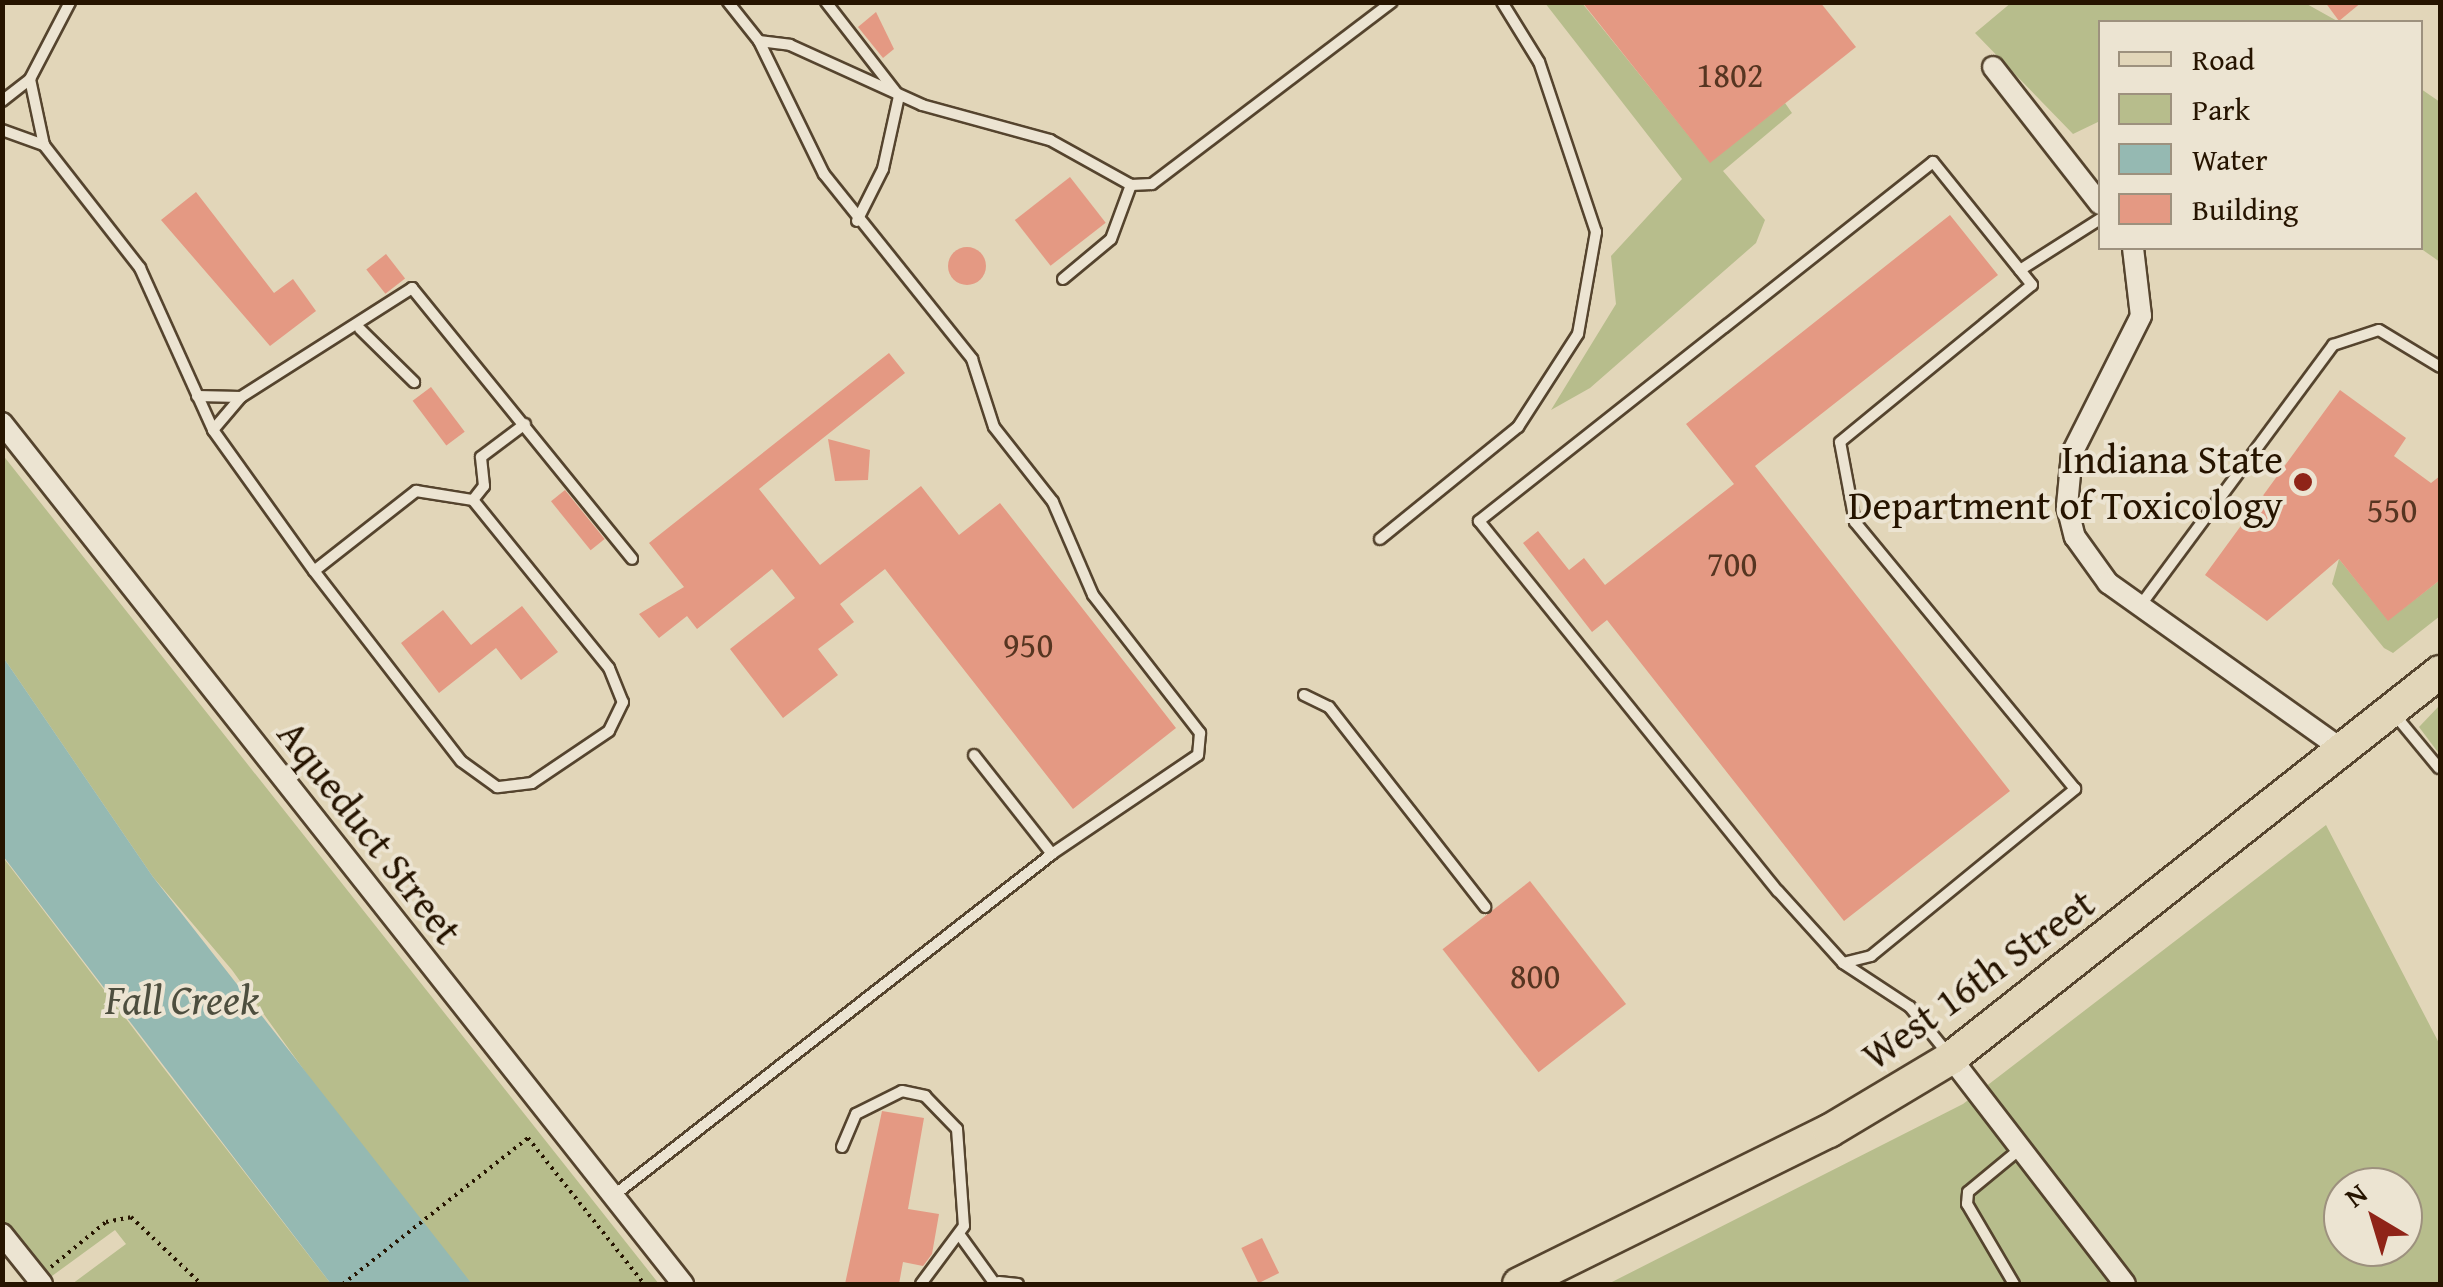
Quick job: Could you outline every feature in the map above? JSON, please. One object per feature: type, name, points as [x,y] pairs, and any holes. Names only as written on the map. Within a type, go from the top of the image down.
[{"type":"main road","name":"West 16th Street","points":[[1519,1284],[1829,1131],[1952,1058],[2440,672]]},
{"type":"street","points":[[1993,68],[2098,201]]},
{"type":"street","points":[[2132,250],[2143,293],[2138,329],[2072,453],[2067,495],[2092,568],[2344,751]]},
{"type":"street","name":"Aqueduct Street","points":[[2,423],[683,1284]]},
{"type":"street","points":[[1952,1058],[2126,1284]]},
{"type":"street","points":[[2,1234],[46,1276]]},
{"type":"lane","points":[[2,101],[30,79],[70,2]]},
{"type":"lane","points":[[613,1196],[1052,854],[1198,755],[1200,733],[1092,595],[1054,502],[994,427],[957,336],[857,220],[777,92],[759,41],[728,2]]},
{"type":"lane","points":[[826,2],[900,96]]},
{"type":"lane","points":[[759,41],[790,45],[900,96],[1050,140],[1131,185],[1152,184],[1392,2]]},
{"type":"lane","points":[[1380,539],[1518,427],[1578,334],[1596,232],[1539,62],[1502,2]]},
{"type":"lane","points":[[30,79],[44,145],[140,268],[213,430],[314,571],[461,761],[496,788],[532,783],[608,731],[623,702],[608,668],[473,500],[416,492],[314,571]]},
{"type":"lane","points":[[857,220],[884,169],[900,96]]},
{"type":"lane","points":[[2,130],[44,145]]},
{"type":"lane","points":[[1843,962],[1871,956],[2076,789],[1855,522],[1840,442],[2032,285],[1933,162],[1479,521],[1843,962],[1910,1008],[1952,1058]]},
{"type":"lane","points":[[1062,279],[1111,239],[1131,185]]},
{"type":"lane","points":[[2020,270],[2098,220]]},
{"type":"lane","points":[[213,430],[241,397],[332,332],[360,329],[412,288],[632,559]]},
{"type":"lane","points":[[360,329],[414,382]]},
{"type":"lane","points":[[2140,606],[2333,345],[2379,330],[2440,368]]},
{"type":"lane","points":[[197,396],[241,397]]},
{"type":"lane","points":[[473,500],[484,486],[480,457],[525,424]]},
{"type":"lane","points":[[1304,695],[1329,706],[1486,907]]},
{"type":"lane","points":[[2392,712],[2440,768]]},
{"type":"lane","points":[[974,754],[1052,854]]},
{"type":"lane","points":[[842,1146],[856,1114],[880,1094],[933,1102],[956,1129],[966,1189],[959,1234],[921,1284]]},
{"type":"lane","points":[[2014,1284],[1966,1204],[2021,1148]]},
{"type":"lane","points":[[959,1234],[997,1283],[1018,1284]]},
{"type":"path","points":[[343,1284],[524,1142],[644,1284]]},
{"type":"path","points":[[46,1276],[106,1222],[132,1218],[201,1284]]},
{"type":"green space","points":[[2012,2],[2305,3],[2335,20],[2098,20],[2098,122],[2073,134],[1975,33]]},
{"type":"green space","points":[[1545,3],[1582,3],[1710,162],[1785,103],[1792,113],[1723,171],[1765,220],[1756,243],[1590,388],[1551,410],[1616,304],[1611,256],[1682,179]]},
{"type":"green space","points":[[2423,90],[2440,102],[2440,262],[2423,250]]},
{"type":"green space","points":[[2,454],[659,1284],[472,1284],[396,1198],[232,970],[153,877],[3,657]]},
{"type":"green space","points":[[2339,559],[2388,620],[2440,580],[2440,616],[2393,653],[2384,648],[2332,584]]},
{"type":"green space","points":[[2440,705],[2440,755],[2419,727]]},
{"type":"green space","points":[[2326,825],[2440,1045],[2440,1284],[1608,1284],[1963,1104]]},
{"type":"green space","points":[[2,856],[331,1284],[72,1284],[126,1244],[115,1230],[52,1276],[3,1220]]},
{"type":"water","name":"Fall Creek","points":[[3,657],[153,877],[472,1284],[331,1284],[3,856]]},
{"type":"building","points":[[1582,2],[1820,2],[1856,47],[1710,163]]},
{"type":"building","points":[[2325,2],[2362,2],[2340,20]]},
{"type":"building","points":[[876,12],[894,49],[883,58],[858,27]]},
{"type":"building","points":[[1070,177],[1106,223],[1051,266],[1015,220]]},
{"type":"building","points":[[196,192],[274,293],[293,279],[316,311],[270,346],[161,220]]},
{"type":"building","points":[[1950,215],[1998,275],[1755,466],[2010,791],[1844,921],[1607,620],[1592,632],[1523,543],[1538,531],[1569,570],[1584,558],[1605,585],[1734,484],[1686,424]]},
{"type":"building","points":[[967,247],[981,252],[986,266],[981,280],[967,285],[953,280],[948,266],[953,252]]},
{"type":"building","points":[[386,254],[405,278],[385,294],[366,269]]},
{"type":"building","points":[[889,353],[905,373],[759,489],[820,565],[921,486],[959,535],[1000,503],[1176,728],[1073,809],[885,569],[840,604],[854,622],[818,649],[838,675],[783,718],[730,649],[795,598],[772,569],[697,629],[687,616],[659,638],[639,614],[684,587],[649,543]]},
{"type":"building","points":[[431,387],[465,432],[446,446],[413,401]]},
{"type":"building","points":[[2340,390],[2406,438],[2394,456],[2431,483],[2440,476],[2440,580],[2388,621],[2339,559],[2267,621],[2205,575]]},
{"type":"building","points":[[828,439],[870,450],[868,480],[835,481]]},
{"type":"building","points":[[565,490],[605,539],[591,550],[551,501]]},
{"type":"building","points":[[522,606],[558,652],[521,680],[496,648],[439,693],[401,643],[443,610],[471,645]]},
{"type":"building","points":[[1530,881],[1626,1004],[1539,1072],[1443,949]]},
{"type":"building","points":[[882,1111],[924,1118],[908,1209],[939,1214],[932,1254],[923,1266],[903,1262],[899,1284],[845,1284]]},
{"type":"building","points":[[1262,1238],[1279,1273],[1258,1283],[1241,1248]]},
{"type":"place","name":"Indiana State Department of Toxicology","points":[[2303,482]]}]
